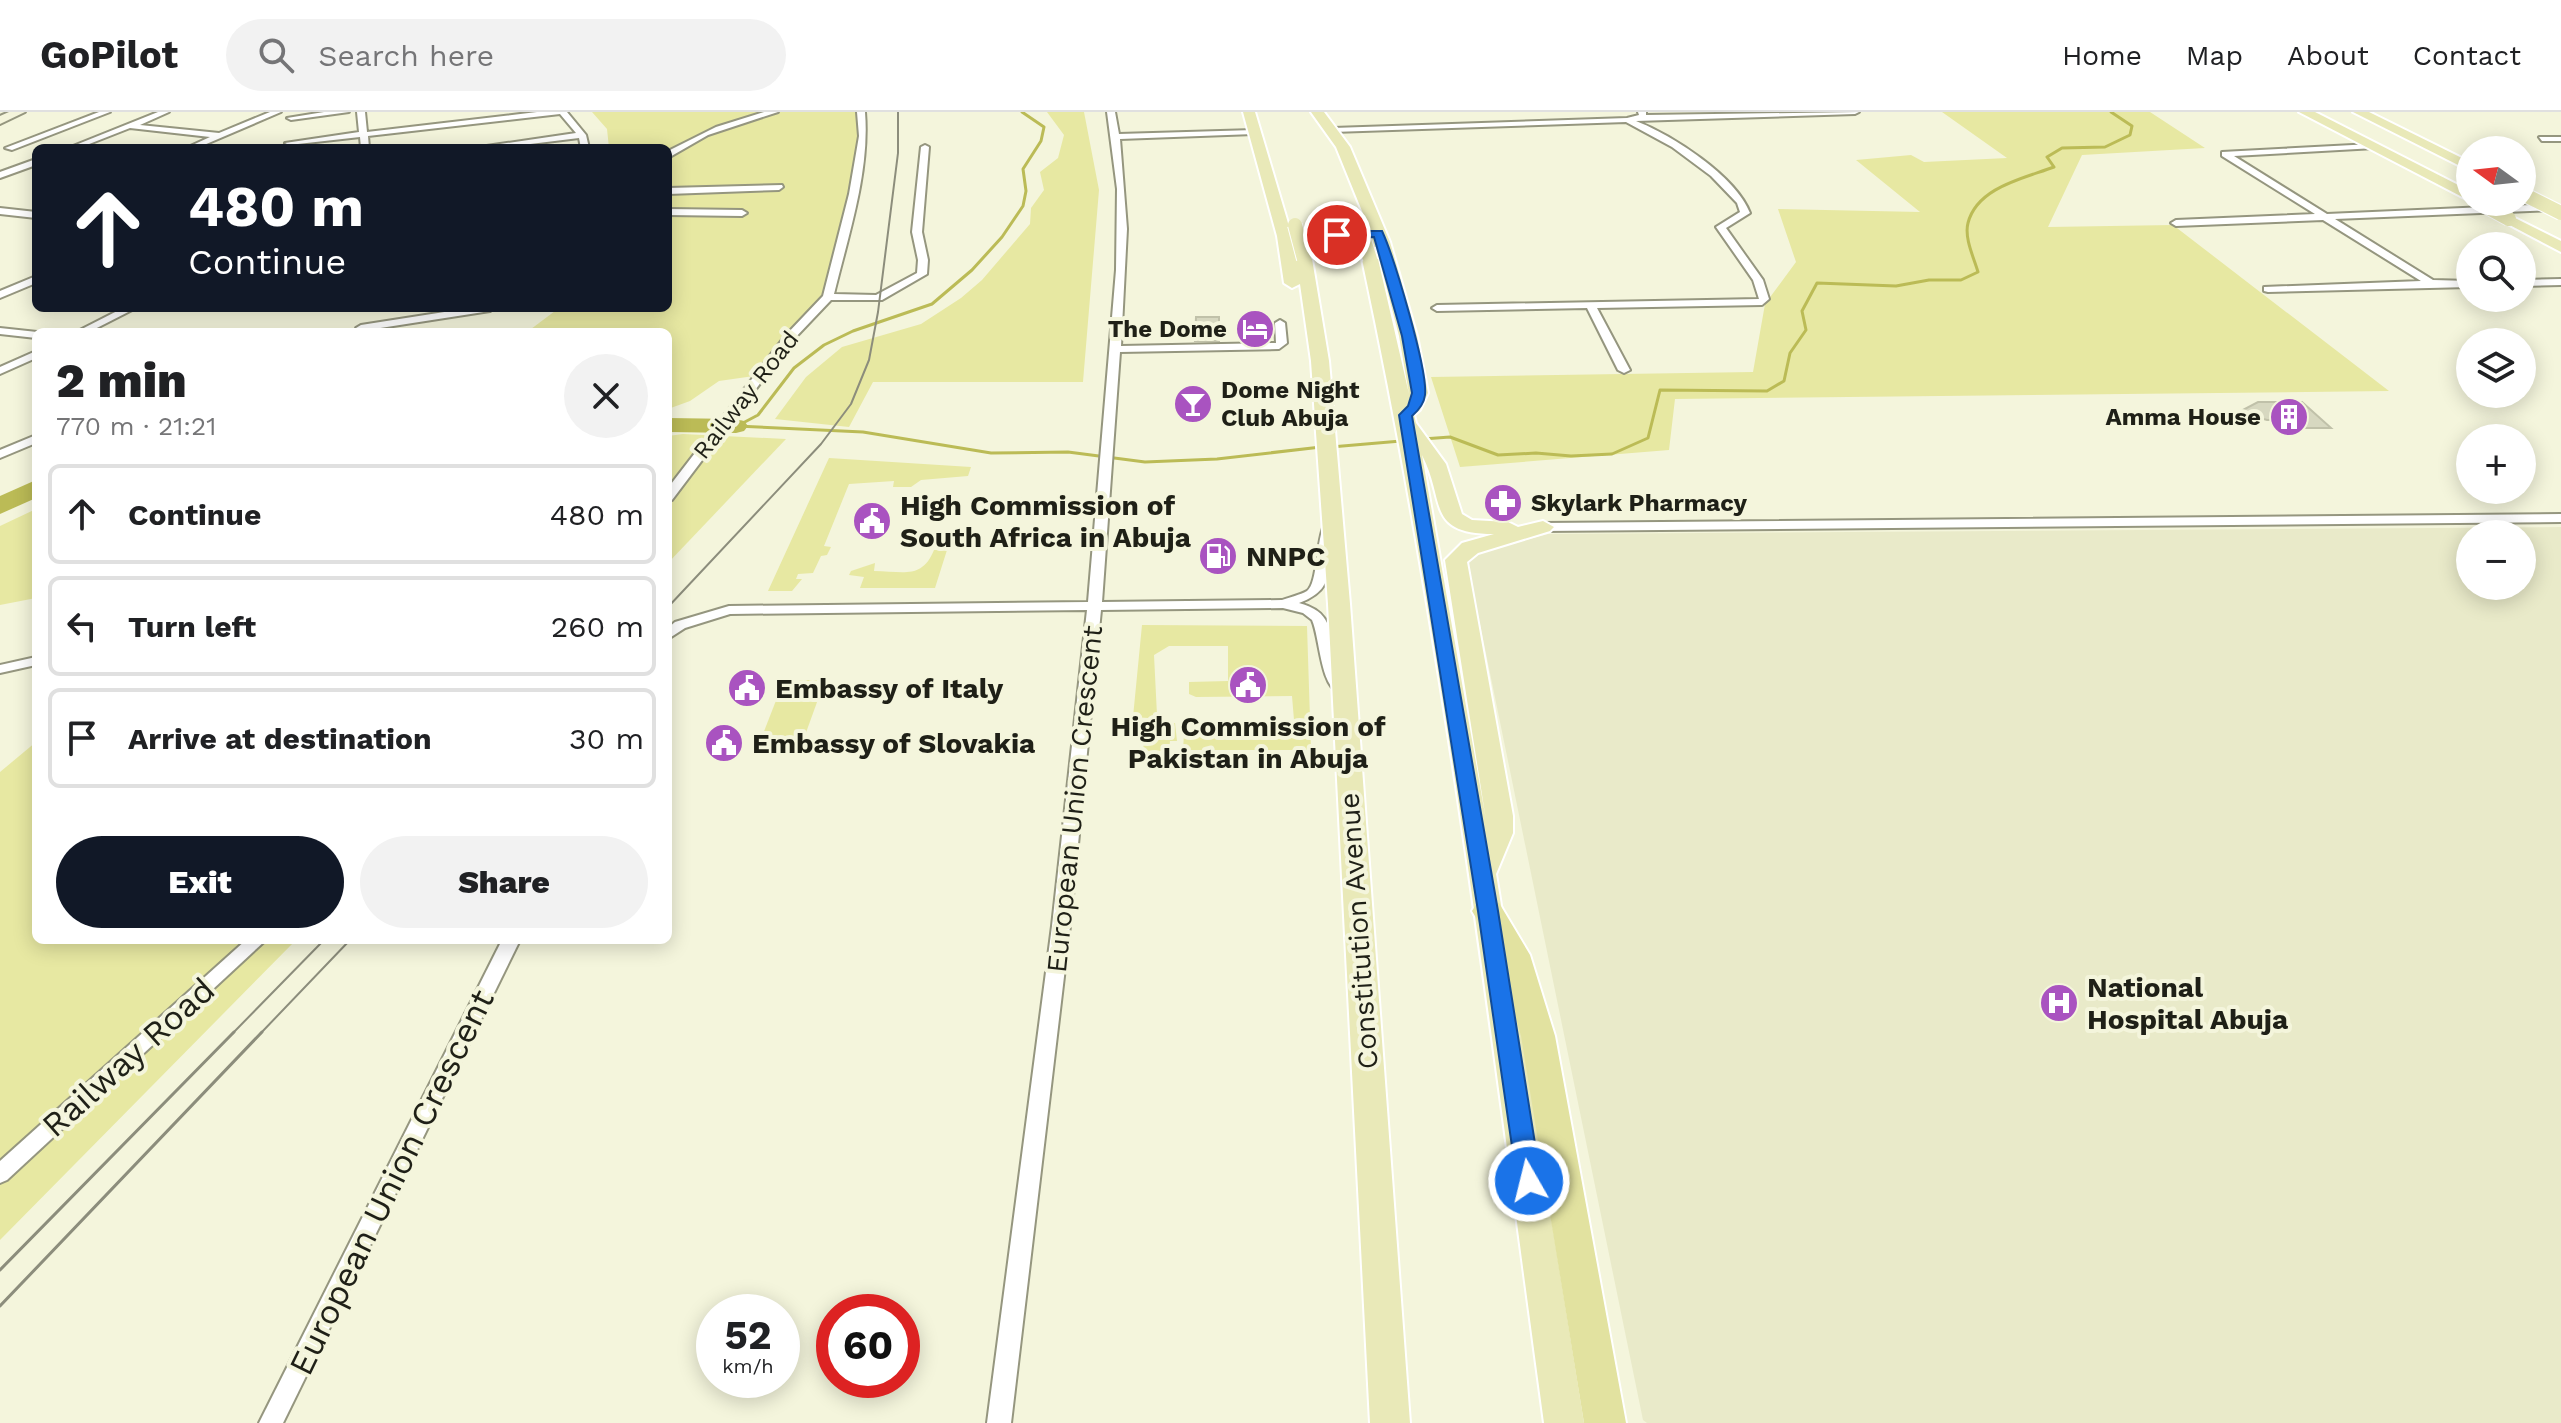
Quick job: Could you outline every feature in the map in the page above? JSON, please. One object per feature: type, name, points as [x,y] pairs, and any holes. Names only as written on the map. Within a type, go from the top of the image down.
[{"type":"highway","points":[[1488,911],[1514,955],[1538,1036],[1605,1423]]},
{"type":"main road","points":[[0,120],[19,112]]},
{"type":"main road","points":[[1249,112],[1289,235],[1301,350],[1321,378]]},
{"type":"main road","name":"Constitution Avenue","points":[[1260,112],[1289,235],[1304,259],[1321,378],[1390,1423]]},
{"type":"main road","points":[[1314,112],[1333,130],[1380,238],[1408,336],[1419,393],[1406,419]]},
{"type":"main road","points":[[1314,112],[1370,259],[1406,419],[1488,911],[1564,1423]]},
{"type":"main road","points":[[2305,112],[2456,190]]},
{"type":"main road","points":[[2359,112],[2456,160]]},
{"type":"main road","points":[[2536,200],[2561,213]]},
{"type":"main road","points":[[2504,216],[2561,247]]},
{"type":"main road","points":[[1289,235],[1380,238]]},
{"type":"main road","points":[[1406,419],[1435,462],[1451,517],[1468,527],[1543,527]]},
{"type":"main road","points":[[1482,874],[1499,833],[1500,816],[1456,560],[1470,548],[1543,527]]},
{"type":"street","points":[[9,148],[106,112]]},
{"type":"street","points":[[156,112],[165,112]]},
{"type":"street","points":[[82,144],[165,112]]},
{"type":"street","points":[[200,144],[277,112]]},
{"type":"street","points":[[288,144],[291,115],[345,112]]},
{"type":"street","points":[[361,112],[364,144]]},
{"type":"street","points":[[302,144],[561,112],[582,135],[584,144]]},
{"type":"street","points":[[672,152],[687,142],[728,124],[774,112]]},
{"type":"street","name":"Railway Road","points":[[672,492],[789,338],[828,297],[853,194],[863,136],[861,112]]},
{"type":"street","points":[[1111,112],[1117,137],[1122,253],[1096,606],[1283,604],[1300,607],[1315,614],[1321,621],[1328,658],[1343,699]]},
{"type":"street","points":[[1466,112],[1476,126]]},
{"type":"street","points":[[1333,130],[1627,120],[1643,114],[1855,112]]},
{"type":"street","points":[[1437,308],[1746,304],[1764,299],[1758,280],[1721,227],[1745,213],[1741,200],[1681,150],[1644,126],[1627,120]]},
{"type":"street","points":[[128,126],[221,135]]},
{"type":"street","points":[[1117,137],[1254,132]]},
{"type":"street","points":[[509,144],[582,135]]},
{"type":"street","points":[[2542,139],[2561,139]]},
{"type":"street","points":[[2372,146],[2225,154],[2434,284]]},
{"type":"street","points":[[828,297],[878,298],[922,274],[923,260],[917,232],[925,147]]},
{"type":"street","points":[[0,175],[32,163]]},
{"type":"street","points":[[672,191],[779,187]]},
{"type":"street","points":[[2176,223],[2561,207]]},
{"type":"street","points":[[0,211],[30,213]]},
{"type":"street","points":[[672,212],[742,213]]},
{"type":"street","points":[[0,222],[30,213]]},
{"type":"street","points":[[0,295],[32,281]]},
{"type":"street","points":[[2536,283],[2561,282]]},
{"type":"street","points":[[2268,289],[2456,284]]},
{"type":"street","points":[[1591,306],[1624,370]]},
{"type":"street","points":[[89,328],[123,312]]},
{"type":"street","points":[[361,328],[439,312]]},
{"type":"street","points":[[1115,349],[1279,346],[1282,343],[1280,323]]},
{"type":"street","points":[[0,331],[32,335]]},
{"type":"street","points":[[0,371],[32,356]]},
{"type":"street","points":[[0,454],[32,441]]},
{"type":"street","points":[[1543,527],[2561,518]]},
{"type":"street","points":[[1283,604],[1311,594],[1319,586],[1325,537],[1331,524]]},
{"type":"street","name":"European Union Crescent","points":[[672,632],[680,625],[729,610],[1096,606],[999,1423]]},
{"type":"street","points":[[0,669],[32,662]]},
{"type":"street","name":"Railway Road","points":[[0,1174],[253,944]]},
{"type":"street","name":"European Union Crescent","points":[[271,1423],[509,944]]},
{"type":"shaded area","name":"National Hospital Abuja","points":[[2536,527],[2561,527],[2561,1423],[1647,1423],[1643,1420],[1466,556],[1548,534],[2456,528],[2456,600],[2536,600]]},
{"type":"green space","points":[[592,112],[861,112],[863,136],[828,297],[761,375],[719,381],[690,401],[672,408],[672,328],[532,328],[554,312],[672,312],[672,144],[609,144],[607,129]]},
{"type":"green space","points":[[1047,112],[1084,112],[1099,190],[1083,382],[873,382],[849,427],[775,419],[806,377],[842,347],[921,324],[982,280],[1030,224],[1031,208],[1044,190],[1040,172],[1058,158],[1064,135]]},
{"type":"green space","points":[[1942,112],[2150,112],[2205,148],[2082,155],[2048,227],[2173,225],[2389,391],[1675,399],[1669,450],[1460,467],[1431,377],[1753,372],[1765,304],[1796,262],[1778,209],[1920,212],[1856,160],[1911,155],[1924,162],[2007,158]]},
{"type":"green space","points":[[672,435],[786,439],[672,559]]},
{"type":"green space","points":[[829,458],[971,467],[968,476],[921,480],[911,487],[893,487],[894,481],[849,484],[824,546],[831,547],[827,555],[821,556],[813,573],[798,574],[796,579],[802,579],[792,591],[768,591]]},
{"type":"green space","points":[[32,511],[32,599],[0,605],[0,526]]},
{"type":"green space","points":[[934,550],[947,550],[935,588],[860,588],[864,577],[849,575],[851,571],[875,563],[874,571],[917,570],[924,566]]},
{"type":"green space","points":[[1142,625],[1307,626],[1311,750],[1183,750],[1184,734],[1199,734],[1199,724],[1204,722],[1294,720],[1292,696],[1196,697],[1189,694],[1189,682],[1228,681],[1228,646],[1169,646],[1154,655],[1157,715],[1133,717]]},
{"type":"green space","points":[[784,680],[825,680],[799,752],[756,752]]},
{"type":"green space","points":[[1175,723],[1177,741],[1170,741],[1169,751],[1143,751],[1145,728]]},
{"type":"green space","points":[[32,745],[32,944],[292,944],[0,1240],[0,772]]},
{"type":"building","points":[[1196,317],[1219,317],[1219,341],[1195,341]]},
{"type":"building","name":"Amma House","points":[[2258,402],[2302,402],[2331,428],[2300,428],[2292,420],[2267,420],[2239,412]]},
{"type":"waterway","points":[[741,424],[758,415],[794,368],[824,345],[853,331],[932,304],[972,270],[1002,237],[1023,206],[1026,191],[1023,169],[1041,141],[1044,127],[1022,112]]},
{"type":"waterway","points":[[1423,439],[1450,437],[1498,455],[1612,454],[1648,438],[1660,390],[1767,391],[1784,381],[1790,353],[1806,330],[1802,311],[1817,283],[1896,286],[1929,280],[1961,280],[1978,272],[1967,229],[1973,211],[1981,201],[2016,180],[2054,167],[2047,157],[2062,148],[2105,147],[2130,135],[2132,126],[2111,112]]},
{"type":"waterway","points":[[672,425],[736,426]]},
{"type":"waterway","points":[[736,426],[863,432],[991,453],[1068,452],[1145,462],[1217,459],[1321,447]]},
{"type":"waterway","points":[[1331,447],[1401,441]]},
{"type":"waterway","points":[[0,506],[32,490]]},
{"type":"tram line","points":[[672,603],[821,444],[851,404],[869,360],[878,312],[898,153],[898,112]]},
{"type":"tram line","points":[[232,1034],[320,944]]},
{"type":"tram line","points":[[260,1034],[346,944]]},
{"type":"tram line","points":[[0,1270],[234,1032]]},
{"type":"tram line","points":[[0,1306],[262,1032]]},
{"type":"place","name":"The Dome","points":[[1255,329]]},
{"type":"place","name":"Dome Night Club Abuja","points":[[1193,404]]},
{"type":"place","name":"Amma House","points":[[2289,417]]},
{"type":"place","name":"Skylark Pharmacy","points":[[1503,503]]},
{"type":"place","name":"High Commission of South Africa in Abuja","points":[[872,521]]},
{"type":"place","name":"NNPC","points":[[1218,556]]},
{"type":"place","name":"High Commission of Pakistan in Abuja","points":[[1248,685]]},
{"type":"place","name":"Embassy of Italy","points":[[747,688]]},
{"type":"place","name":"Embassy of Slovakia","points":[[724,743]]},
{"type":"place","name":"National Hospital Abuja","points":[[2059,1003]]},
{"type":"route","points":[[1337,235],[1378,234],[1408,336],[1419,393],[1414,408],[1405,415],[1488,911],[1529,1181]]}]
